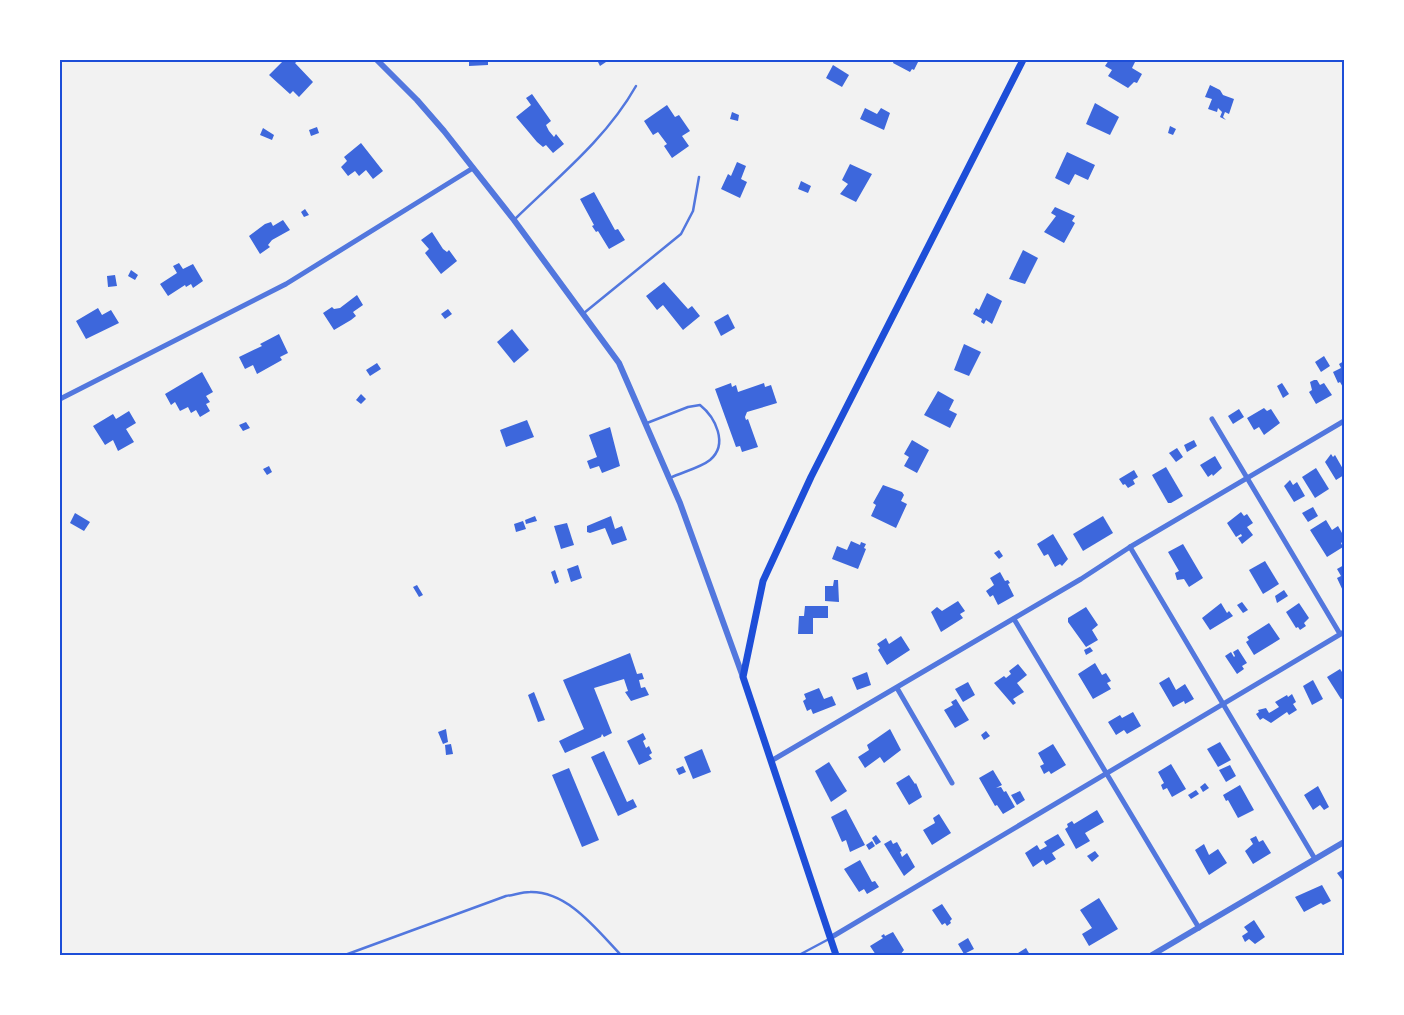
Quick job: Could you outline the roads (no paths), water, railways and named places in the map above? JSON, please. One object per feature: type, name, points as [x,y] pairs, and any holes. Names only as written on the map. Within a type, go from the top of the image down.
[{"type":"main road","points":[[836,955],[743,677],[763,581],[811,477],[1023,60]]},
{"type":"street","points":[[377,60],[417,100],[473,168],[584,313],[619,363],[670,478],[743,677]]},
{"type":"street","points":[[60,399],[286,284],[473,168]]},
{"type":"street","points":[[830,938],[1342,633],[1212,419]]},
{"type":"street","points":[[771,761],[1014,619],[1130,547],[1344,421]]},
{"type":"street","points":[[1130,547],[1315,859]]},
{"type":"street","points":[[1014,619],[1198,928]]},
{"type":"street","points":[[897,688],[952,783]]},
{"type":"street","points":[[1152,955],[1344,842]]},
{"type":"lane","points":[[514,220],[592,145],[624,107],[636,86]]},
{"type":"lane","points":[[584,313],[682,234],[693,211],[699,178]]},
{"type":"lane","points":[[647,423],[688,407],[700,406],[709,412],[716,422],[719,436],[718,446],[711,459],[670,478]]},
{"type":"lane","points":[[345,955],[506,896],[530,892],[548,895],[567,903],[594,926],[621,955]]},
{"type":"lane","points":[[798,955],[830,938]]}]
